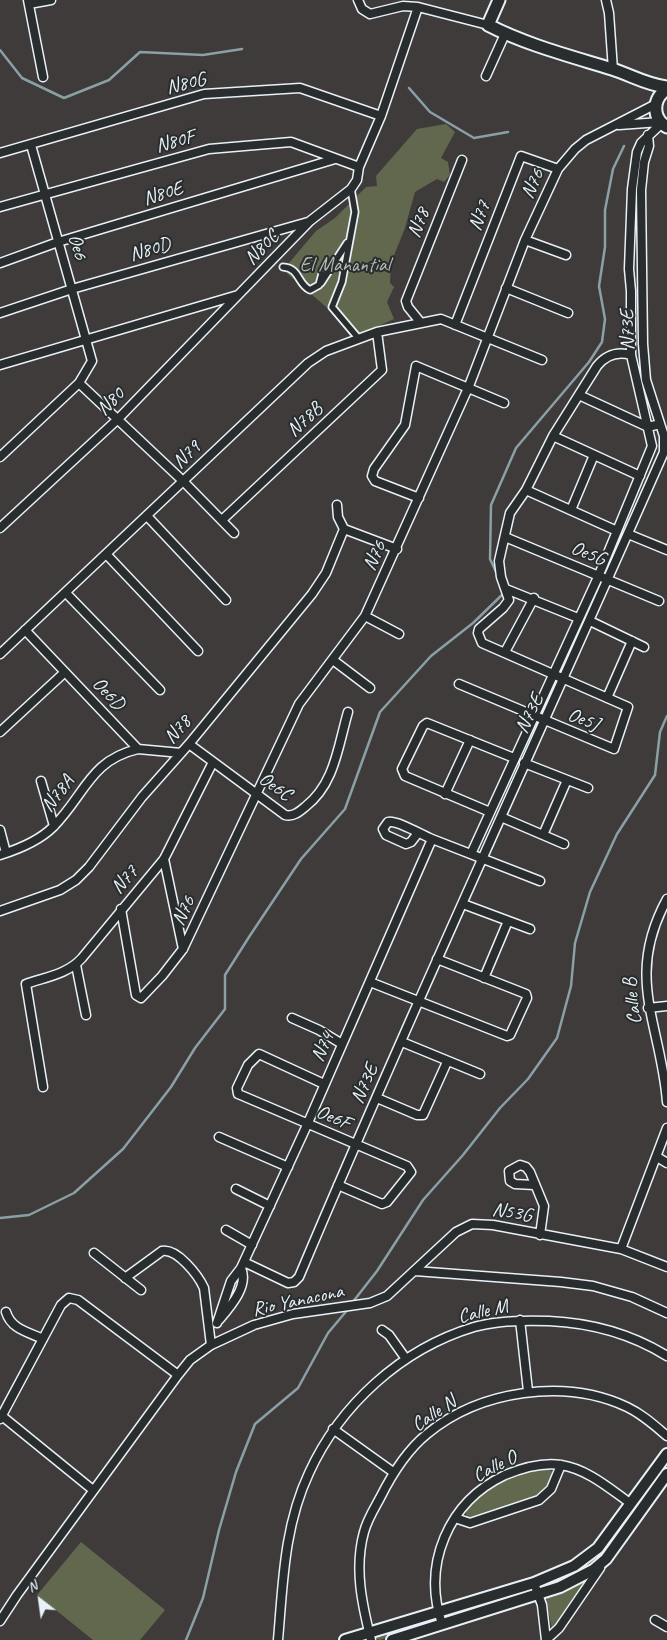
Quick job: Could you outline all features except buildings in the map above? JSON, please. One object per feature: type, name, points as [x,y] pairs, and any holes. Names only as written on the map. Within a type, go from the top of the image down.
[{"type":"main road","points":[[499,0],[488,25],[505,34],[569,57],[667,88],[659,96],[656,103],[656,113],[663,124]]},
{"type":"main road","points":[[638,80],[656,103]]},
{"type":"street","points":[[42,77],[28,2],[51,0]]},
{"type":"street","points":[[358,0],[362,9],[370,14],[403,6],[488,25]]},
{"type":"street","points":[[606,0],[610,13],[614,70]]},
{"type":"street","name":"N80C","points":[[0,365],[240,295],[310,221],[350,189],[357,180],[359,166],[381,116],[418,8]]},
{"type":"street","points":[[486,76],[505,34]]},
{"type":"street","name":"N80G","points":[[0,153],[204,94],[300,88],[381,116]]},
{"type":"street","name":"N76","points":[[121,909],[136,995],[139,998],[143,996],[183,950],[299,704],[365,616],[469,386],[525,240],[558,168],[586,140],[656,103]]},
{"type":"street","name":"N76","points":[[615,125],[663,124]]},
{"type":"street","name":"N73E","points":[[471,854],[598,577],[652,446],[631,355],[632,291],[629,283],[629,269],[632,188],[637,152],[648,135],[663,124]]},
{"type":"street","name":"N73E","points":[[242,1265],[288,1283],[294,1282],[299,1277],[437,959],[484,859],[524,763],[565,679],[664,452],[664,436],[646,380],[641,190],[644,162],[649,146],[648,135]]},
{"type":"street","name":"N80F","points":[[0,207],[209,149],[291,142],[359,166]]},
{"type":"street","name":"Oe6","points":[[31,145],[92,358],[92,365],[79,383]]},
{"type":"street","name":"N77","points":[[455,325],[522,156],[558,168]]},
{"type":"street","name":"N80E","points":[[0,263],[58,242],[336,159]]},
{"type":"street","name":"N78","points":[[421,323],[408,308],[406,301],[462,160]]},
{"type":"street","points":[[632,188],[641,190]]},
{"type":"street","points":[[350,189],[355,212],[342,282],[332,307],[359,339]]},
{"type":"street","name":"N80D","points":[[0,313],[72,289],[310,221]]},
{"type":"street","points":[[283,267],[295,271],[304,288],[310,290],[320,285],[350,239]]},
{"type":"street","points":[[525,240],[566,254]]},
{"type":"street","points":[[629,269],[642,268]]},
{"type":"street","points":[[320,285],[322,274]]},
{"type":"street","points":[[629,283],[642,284]]},
{"type":"street","points":[[506,288],[568,313]]},
{"type":"street","name":"N80","points":[[0,528],[118,419],[240,295]]},
{"type":"street","name":"N79","points":[[0,654],[315,357],[378,332],[441,320],[542,360]]},
{"type":"street","name":"N78B","points":[[222,520],[382,370],[378,332]]},
{"type":"street","points":[[631,355],[613,354],[605,358],[593,372],[553,436],[526,490],[510,513],[499,560],[501,577],[506,588],[508,603],[479,629],[479,640],[552,675],[607,698],[632,641]]},
{"type":"street","points":[[418,498],[374,481],[372,476],[374,469],[405,425],[416,366],[469,386],[504,403]]},
{"type":"street","points":[[0,457],[79,383],[183,481],[234,533]]},
{"type":"street","points":[[579,395],[648,428],[660,424]]},
{"type":"street","points":[[553,436],[640,476]]},
{"type":"street","points":[[571,510],[594,455]]},
{"type":"street","points":[[526,490],[617,531]]},
{"type":"street","points":[[337,505],[338,517],[344,529],[396,549]]},
{"type":"street","points":[[147,516],[226,600]]},
{"type":"street","name":"N78","points":[[0,911],[60,890],[76,880],[89,867],[142,797],[189,744],[320,583],[344,529]]},
{"type":"street","points":[[628,534],[667,550]]},
{"type":"street","name":"Oe5G","points":[[505,537],[660,601]]},
{"type":"street","points":[[107,555],[198,651]]},
{"type":"street","points":[[506,588],[534,598],[578,618]]},
{"type":"street","points":[[66,593],[160,690]]},
{"type":"street","points":[[505,652],[534,598]]},
{"type":"street","points":[[365,616],[399,634]]},
{"type":"street","points":[[590,622],[644,647]]},
{"type":"street","name":"Oe6D","points":[[25,630],[138,749]]},
{"type":"street","points":[[332,660],[370,688]]},
{"type":"street","points":[[0,732],[65,672]]},
{"type":"street","name":"Oe5J","points":[[459,684],[544,722],[614,749],[628,707],[607,698]]},
{"type":"street","name":"Oe6C","points":[[189,744],[288,816],[293,815],[312,802],[328,783],[348,712]]},
{"type":"street","points":[[490,812],[406,776],[402,770],[423,726],[430,723],[514,758]]},
{"type":"street","points":[[445,794],[470,740]]},
{"type":"street","points":[[138,749],[181,753]]},
{"type":"street","name":"N78A","points":[[3,854],[27,846],[54,826],[98,769],[115,756],[138,749]]},
{"type":"street","name":"N77","points":[[43,1087],[26,984],[64,972],[76,965],[164,859],[213,762]]},
{"type":"street","points":[[524,763],[588,788]]},
{"type":"street","points":[[543,835],[567,780]]},
{"type":"street","points":[[41,781],[54,826]]},
{"type":"street","points":[[502,817],[564,844]]},
{"type":"street","points":[[0,830],[3,854]]},
{"type":"street","points":[[418,832],[540,880]]},
{"type":"street","name":"N74","points":[[242,1265],[307,1125],[432,839]]},
{"type":"street","points":[[164,859],[183,950]]},
{"type":"street","points":[[463,904],[530,930]]},
{"type":"street","name":"Calle B","points":[[666,904],[651,934],[645,973],[648,1008],[667,1102]]},
{"type":"street","points":[[484,978],[508,921]]},
{"type":"street","points":[[370,982],[507,1036],[512,1034],[527,998],[526,994],[437,959]]},
{"type":"street","points":[[76,965],[86,1015]]},
{"type":"street","points":[[648,1008],[667,1006]]},
{"type":"street","points":[[292,1018],[319,1030],[342,1044]]},
{"type":"street","points":[[402,1042],[480,1074]]},
{"type":"street","name":"Oe6F","points":[[324,1084],[259,1054],[248,1065],[237,1088],[238,1094],[410,1169],[410,1174],[389,1200],[382,1204],[338,1185]]},
{"type":"street","points":[[377,1098],[416,1115],[425,1112],[447,1062]]},
{"type":"street","points":[[620,1249],[667,1128]]},
{"type":"street","points":[[219,1137],[288,1167]]},
{"type":"street","points":[[657,1157],[667,1163]]},
{"type":"street","points":[[534,1185],[539,1191],[544,1206],[540,1235]]},
{"type":"street","points":[[236,1189],[270,1206]]},
{"type":"street","name":"N53G","points":[[415,1271],[451,1236],[472,1224],[493,1225],[620,1249],[667,1268]]},
{"type":"street","points":[[226,1230],[252,1245]]},
{"type":"street","points":[[125,1278],[162,1251],[173,1253],[200,1281],[204,1288],[210,1345]]},
{"type":"street","points":[[94,1253],[141,1290]]},
{"type":"street","points":[[217,1323],[228,1287],[242,1265]]},
{"type":"street","points":[[209,1331],[229,1309],[240,1289],[244,1276],[242,1265]]},
{"type":"street","points":[[415,1271],[593,1286],[632,1297],[667,1313]]},
{"type":"street","name":"Rio Yanacona","points":[[0,1621],[190,1360],[210,1345],[254,1325],[307,1312],[376,1301],[392,1293],[415,1271]]},
{"type":"street","points":[[94,1490],[1,1418],[64,1302],[69,1298],[78,1300],[178,1375]]},
{"type":"street","points":[[6,1312],[14,1326],[43,1339]]},
{"type":"street","points":[[520,1320],[528,1391]]},
{"type":"street","name":"Calle M","points":[[278,1640],[286,1544],[294,1513],[308,1475],[333,1429],[355,1401],[406,1359],[442,1339],[474,1327],[520,1320],[567,1322],[612,1330],[640,1341],[667,1356]]},
{"type":"street","points":[[382,1330],[388,1334],[406,1359]]},
{"type":"street","name":"Calle N","points":[[370,1637],[359,1582],[360,1550],[369,1518],[393,1472],[427,1434],[446,1422],[483,1404],[528,1391],[574,1393],[611,1401],[646,1418],[667,1436]]},
{"type":"street","points":[[333,1429],[393,1472]]},
{"type":"street","points":[[336,1640],[370,1637],[438,1612],[534,1583],[574,1566],[598,1548],[667,1454]]},
{"type":"street","points":[[455,1518],[470,1523],[539,1500],[551,1489],[561,1465]]},
{"type":"street","name":"Calle O","points":[[442,1624],[438,1612],[434,1580],[437,1559],[443,1540],[466,1502],[493,1481],[532,1466],[561,1465],[587,1473],[630,1503]]},
{"type":"street","points":[[546,1640],[559,1628],[667,1474]]},
{"type":"street","points":[[392,1640],[539,1594],[578,1578],[606,1559]]},
{"type":"street","points":[[534,1583],[539,1594],[546,1640]]},
{"type":"street","points":[[655,1620],[667,1627]]},
{"type":"street","points":[[546,1640],[555,1638],[559,1640]]},
{"type":"green space","name":"El Manantial","points":[[446,124],[455,132],[441,158],[448,162],[450,175],[444,182],[437,179],[415,192],[405,228],[391,263],[390,283],[394,287],[387,302],[394,319],[359,335],[283,270],[316,231],[335,218],[366,187],[377,186],[376,176],[417,129]]},
{"type":"green space","points":[[667,1458],[667,1463],[660,1473],[661,1478],[611,1548],[585,1571],[546,1589],[543,1587],[543,1583],[576,1568]]},
{"type":"green space","points":[[549,1469],[555,1475],[549,1487],[538,1497],[471,1519],[466,1516],[466,1509],[491,1488],[520,1474]]},
{"type":"green space","points":[[81,1542],[165,1610],[140,1640],[93,1640],[37,1595]]},
{"type":"green space","points":[[592,1575],[552,1629],[546,1600],[548,1593]]},
{"type":"green space","points":[[529,1587],[532,1589],[530,1594],[449,1618],[447,1615],[447,1611]]},
{"type":"green space","points":[[435,1616],[436,1622],[380,1640],[374,1638],[377,1634]]},
{"type":"waterway","points":[[0,50],[22,78],[64,98],[109,80],[140,52],[203,55],[242,49]]},
{"type":"waterway","points":[[409,88],[430,112],[474,138],[508,132]]},
{"type":"waterway","points":[[497,574],[490,559],[491,505],[516,448],[589,362],[602,342],[605,319],[599,286],[605,247],[605,210],[613,169],[624,146]]},
{"type":"waterway","points":[[0,1218],[29,1215],[74,1193],[123,1149],[171,1087],[195,1048],[225,1009],[225,975],[249,937],[301,859],[345,809],[380,712],[431,656],[473,623],[504,593]]},
{"type":"waterway","points":[[352,1303],[377,1271],[423,1200],[463,1155],[500,1108],[528,1079],[557,1038],[571,986],[575,943],[590,892],[617,834],[655,775],[660,732],[667,716]]},
{"type":"waterway","points":[[186,1640],[203,1598],[219,1530],[236,1472],[255,1424],[298,1388],[328,1333],[349,1308]]}]
